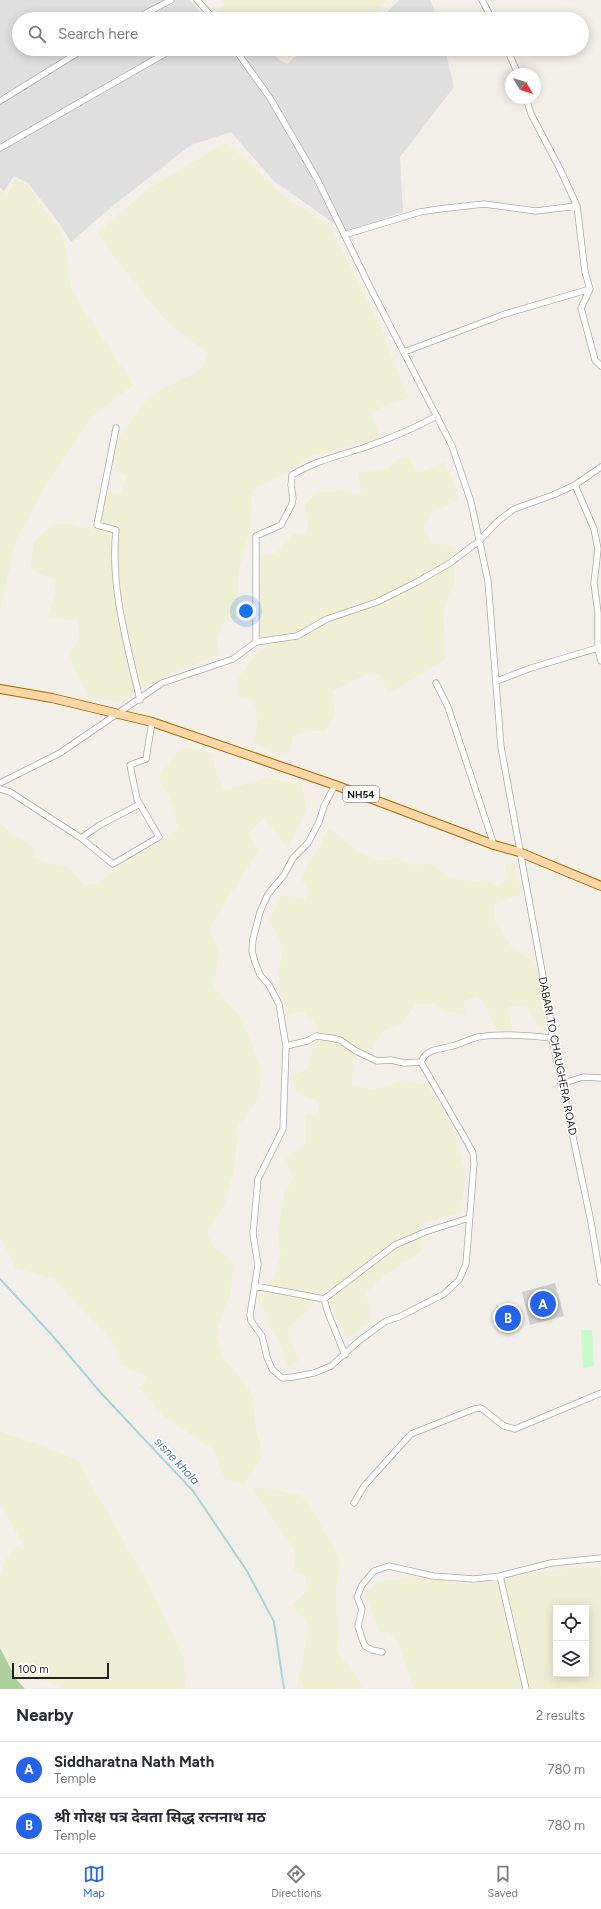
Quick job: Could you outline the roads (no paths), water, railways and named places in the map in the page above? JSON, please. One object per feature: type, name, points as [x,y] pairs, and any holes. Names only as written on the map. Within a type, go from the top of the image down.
[{"type":"main road","name":"NH54","points":[[0,689],[52,698],[152,722],[335,785],[494,845],[519,852],[601,886]]},
{"type":"street","points":[[149,12],[172,0]]},
{"type":"street","points":[[197,0],[208,12]]},
{"type":"street","points":[[482,0],[488,12]]},
{"type":"street","points":[[0,101],[73,56]]},
{"type":"street","points":[[0,148],[161,56]]},
{"type":"street","name":"DABARI TO CHAUGHERA ROAD","points":[[240,56],[270,98],[317,178],[344,235],[452,446],[471,502],[488,581],[497,681],[501,748],[550,1015],[552,1038],[591,1222],[601,1282]]},
{"type":"street","points":[[510,56],[515,68]]},
{"type":"street","points":[[528,104],[531,114],[560,169],[577,206],[583,259],[590,289],[581,308],[595,360],[601,366]]},
{"type":"street","points":[[344,235],[420,212],[439,209],[484,204],[536,211],[577,206]]},
{"type":"street","points":[[404,352],[505,314],[590,289]]},
{"type":"street","points":[[256,642],[256,536],[281,525],[292,504],[292,475],[308,465],[383,441],[412,429],[437,416]]},
{"type":"street","points":[[116,428],[97,525],[116,530],[115,577],[120,610],[140,700]]},
{"type":"street","points":[[0,783],[60,753],[116,714],[140,700],[162,683],[233,659],[256,642],[297,636],[327,619],[377,602],[450,563],[479,541],[498,520],[514,509],[553,496],[575,485],[601,467]]},
{"type":"street","points":[[575,485],[594,529],[598,549],[594,583],[598,613],[601,660]]},
{"type":"street","points":[[497,681],[531,668],[600,648]]},
{"type":"street","points":[[436,683],[448,707],[494,845]]},
{"type":"street","points":[[0,789],[10,792],[80,838],[113,864],[159,837],[136,799],[130,765],[146,759],[152,722]]},
{"type":"street","points":[[335,785],[308,843],[293,858],[284,875],[268,894],[260,912],[253,939],[252,951],[260,976],[269,985],[279,1004],[286,1046],[283,1129],[258,1179],[254,1234],[258,1265],[250,1315],[251,1322],[262,1336],[267,1358],[278,1376],[282,1378],[314,1373],[331,1366],[360,1340],[386,1321],[399,1317],[444,1294],[459,1280],[466,1264],[474,1174],[473,1153],[421,1062]]},
{"type":"street","points":[[80,838],[100,825],[140,804]]},
{"type":"street","points":[[286,1046],[307,1041],[316,1036],[340,1040],[356,1051],[377,1061],[391,1060],[404,1063],[421,1062]]},
{"type":"street","points":[[421,1062],[424,1056],[431,1050],[453,1046],[478,1037],[525,1036],[552,1038]]},
{"type":"street","points":[[561,1084],[583,1077],[601,1078]]},
{"type":"street","points":[[255,1286],[324,1299],[395,1245],[425,1232],[470,1218]]},
{"type":"street","points":[[324,1299],[345,1355]]},
{"type":"street","points":[[354,1503],[364,1486],[411,1434],[474,1409],[481,1408],[504,1426],[515,1429],[601,1393]]},
{"type":"street","points":[[382,1652],[372,1650],[365,1646],[358,1626],[362,1609],[357,1597],[362,1585],[374,1571],[389,1566],[433,1576],[474,1579],[500,1576],[551,1563],[601,1558]]},
{"type":"street","points":[[500,1576],[526,1689]]},
{"type":"waterway","name":"sisne khola","points":[[0,1279],[51,1334],[101,1393],[193,1491],[247,1571],[274,1622],[284,1689]]},
{"type":"place","name":"Siddharatna Nath Math","points":[[543,1304]]},
{"type":"place","name":"श्री गोरक्ष पत्र देवता सिद्ध रत्ननाथ मठ","points":[[508,1318]]}]
